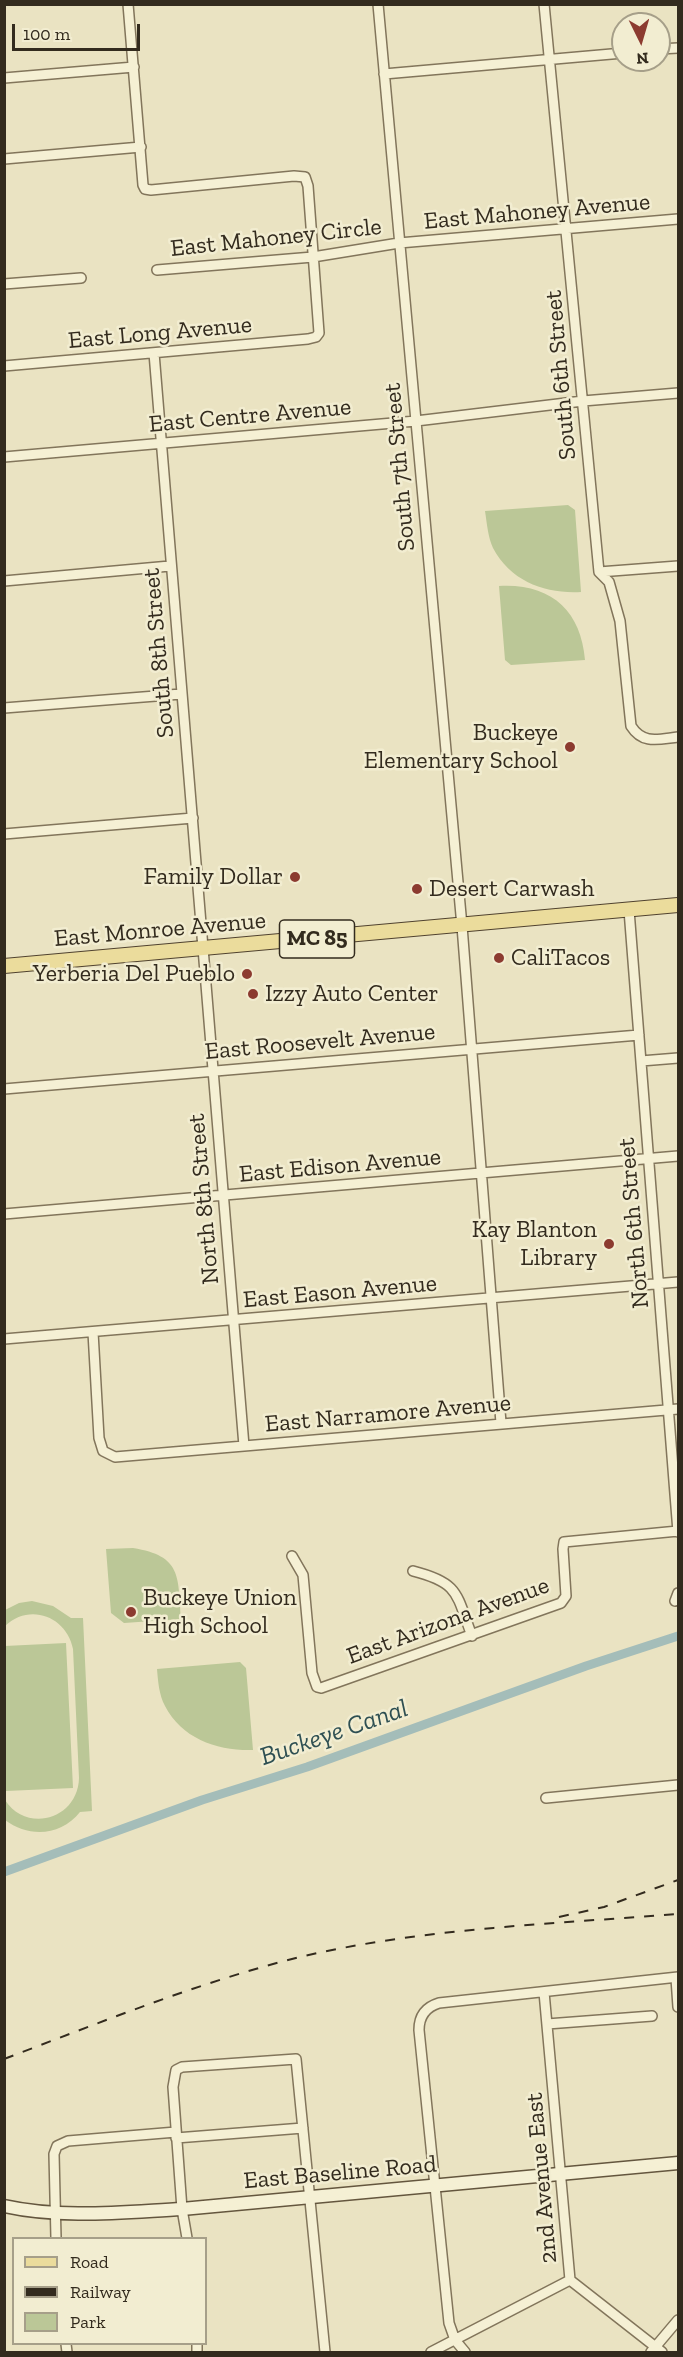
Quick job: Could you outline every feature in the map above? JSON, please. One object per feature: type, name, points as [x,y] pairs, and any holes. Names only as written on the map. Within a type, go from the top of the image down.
[{"type":"main road","name":"East Monroe Avenue","points":[[4,966],[678,905]]},
{"type":"main road","name":"East Baseline Road","points":[[4,2206],[56,2213],[182,2209],[678,2163]]},
{"type":"street","points":[[128,4],[142,180],[145,189],[294,176],[305,177],[308,186],[313,257]]},
{"type":"street","name":"South 7th Street","points":[[378,4],[462,926],[501,1423]]},
{"type":"street","name":"South 6th Street","points":[[544,4],[599,572],[609,582],[620,621],[631,726],[637,735],[646,739],[678,737]]},
{"type":"street","points":[[384,74],[611,54]]},
{"type":"street","points":[[4,78],[134,67]]},
{"type":"street","points":[[4,159],[141,147]]},
{"type":"street","name":"East Mahoney Avenue","points":[[399,243],[678,219]]},
{"type":"street","name":"East Mahoney Circle","points":[[157,270],[313,257],[399,243]]},
{"type":"street","name":"East Long Avenue","points":[[4,366],[308,339],[318,335],[320,330],[313,257]]},
{"type":"street","points":[[4,284],[81,278]]},
{"type":"street","name":"South 8th Street","points":[[154,353],[170,566],[204,949]]},
{"type":"street","name":"East Centre Avenue","points":[[4,458],[416,421],[582,401],[678,393]]},
{"type":"street","points":[[4,581],[170,566]]},
{"type":"street","points":[[599,572],[678,566]]},
{"type":"street","points":[[4,708],[182,694]]},
{"type":"street","points":[[4,834],[193,818]]},
{"type":"street","name":"North 6th Street","points":[[629,910],[659,1284],[674,1409],[678,1532]]},
{"type":"street","name":"North 8th Street","points":[[204,949],[244,1446]]},
{"type":"street","name":"East Roosevelt Avenue","points":[[4,1089],[639,1035]]},
{"type":"street","points":[[641,1061],[678,1058]]},
{"type":"street","name":"East Edison Avenue","points":[[4,1214],[678,1156]]},
{"type":"street","name":"East Eason Avenue","points":[[4,1339],[678,1282]]},
{"type":"street","name":"East Narramore Avenue","points":[[93,1332],[99,1438],[103,1451],[115,1457],[674,1409]]},
{"type":"street","name":"East Arizona Avenue","points":[[292,1556],[303,1575],[312,1673],[317,1687],[327,1687],[472,1636],[565,1600],[564,1542],[678,1532]]},
{"type":"street","points":[[413,1571],[432,1576],[450,1586],[456,1595],[472,1636]]},
{"type":"street","points":[[546,1798],[678,1785]]},
{"type":"street","points":[[465,2352],[455,2340],[449,2323],[419,2026],[425,2010],[439,2003],[677,1978],[678,2007]]},
{"type":"street","name":"2nd Avenue East","points":[[544,1992],[570,2280],[656,2351]]},
{"type":"street","points":[[548,2024],[652,2016]]},
{"type":"street","points":[[187,2237],[182,2209],[176,2135],[173,2087],[176,2070],[182,2067],[296,2059],[325,2352]]},
{"type":"street","points":[[57,2237],[54,2154],[57,2146],[68,2141],[303,2128]]},
{"type":"street","points":[[431,2352],[570,2280]]},
{"type":"street","points":[[656,2351],[678,2320]]},
{"type":"green space","points":[[568,505],[575,510],[581,592],[543,588],[531,584],[509,570],[493,548],[485,511]]},
{"type":"green space","points":[[499,586],[533,589],[560,603],[577,627],[585,660],[511,665],[505,660]]},
{"type":"green space","points":[[133,1548],[161,1556],[174,1570],[179,1591],[181,1619],[124,1623],[111,1613],[106,1549]]},
{"type":"green space","points":[[32,1601],[53,1606],[71,1618],[83,1618],[92,1811],[80,1812],[64,1826],[44,1832],[24,1830],[5,1820],[5,1800],[14,1810],[26,1817],[38,1819],[61,1812],[70,1804],[76,1792],[79,1778],[73,1649],[63,1629],[46,1616],[25,1615],[5,1626],[5,1610],[19,1603]]},
{"type":"green space","points":[[66,1643],[73,1788],[6,1791],[5,1646]]},
{"type":"green space","points":[[240,1662],[246,1668],[253,1750],[214,1745],[191,1735],[172,1717],[163,1702],[158,1683],[157,1669]]},
{"type":"waterway","name":"Buckeye Canal","points":[[4,1872],[202,1800],[307,1767],[586,1666],[678,1636]]},
{"type":"railway","points":[[559,1917],[604,1907],[678,1880]]},
{"type":"railway","points":[[4,2059],[225,1978],[346,1947],[441,1933],[678,1914]]},
{"type":"place","name":"Buckeye Elementary School","points":[[570,747]]},
{"type":"place","name":"Family Dollar","points":[[295,877]]},
{"type":"place","name":"Desert Carwash","points":[[417,889]]},
{"type":"place","name":"CaliTacos","points":[[499,958]]},
{"type":"place","name":"Yerberia Del Pueblo","points":[[247,974]]},
{"type":"place","name":"Izzy Auto Center","points":[[253,994]]},
{"type":"place","name":"Kay Blanton Library","points":[[609,1244]]},
{"type":"place","name":"Buckeye Union High School","points":[[131,1612]]}]
